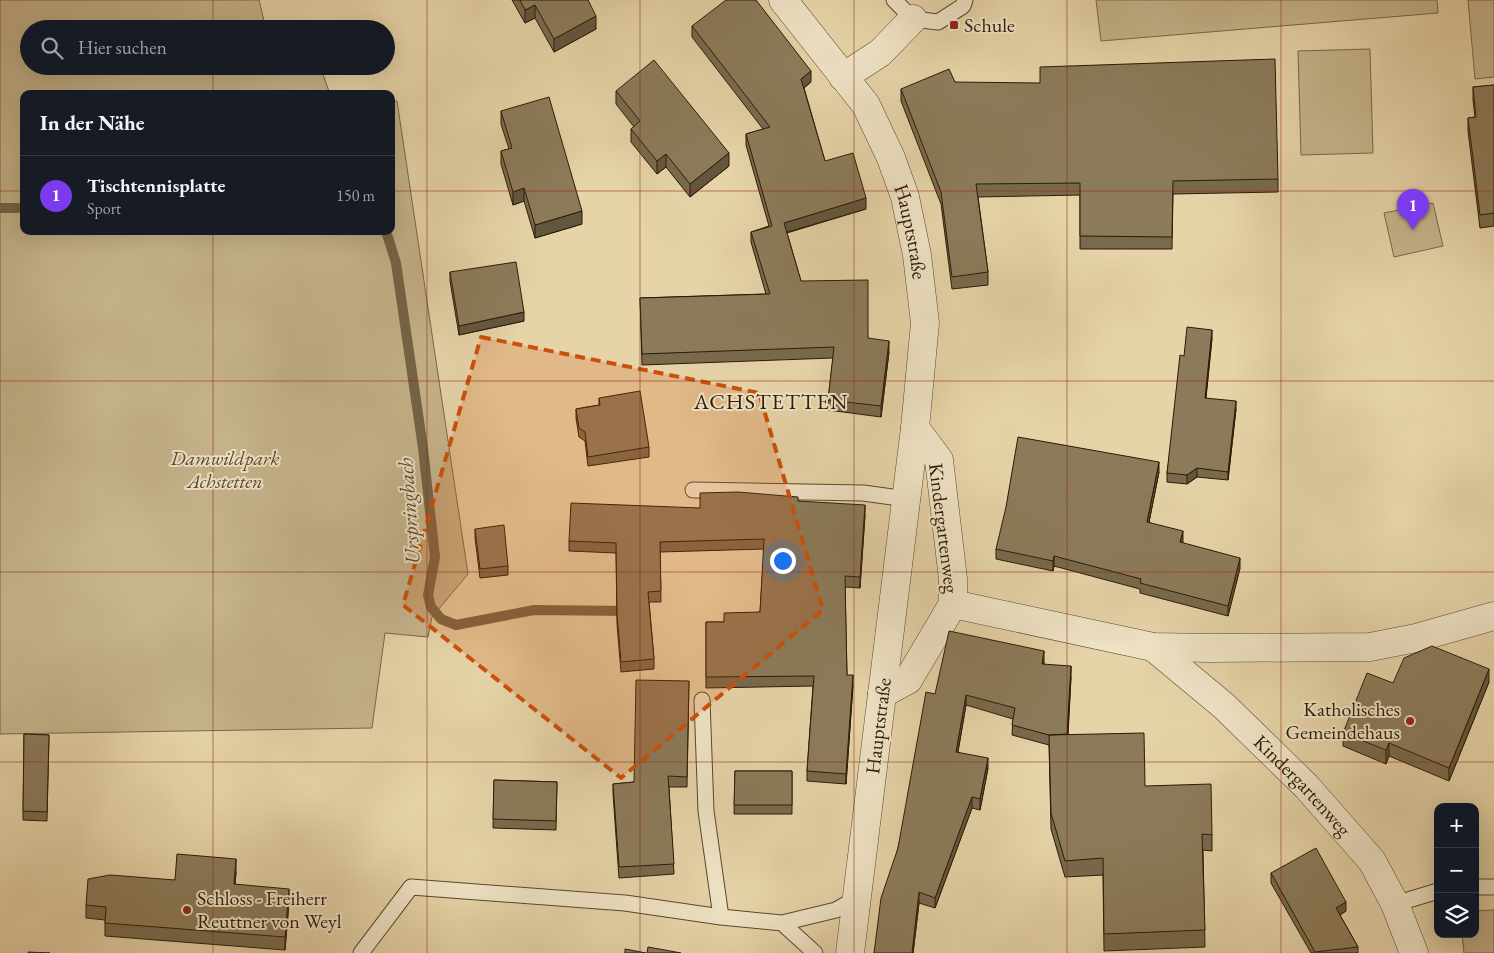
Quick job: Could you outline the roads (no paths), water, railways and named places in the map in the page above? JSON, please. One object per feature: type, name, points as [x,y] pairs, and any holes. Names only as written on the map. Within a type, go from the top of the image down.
[{"type":"street","name":"Hauptstraße","points":[[783,0],[866,105],[891,158],[905,197],[917,255],[925,323],[907,498],[850,953]]},
{"type":"street","points":[[843,77],[880,53],[913,19]]},
{"type":"street","name":"Kindergartenweg","points":[[882,694],[908,680],[953,604],[953,579],[939,460],[915,428]]},
{"type":"street","name":"Kindergartenweg","points":[[953,604],[1153,647],[1370,647],[1416,638],[1494,616]]},
{"type":"street","name":"Kindergartenweg","points":[[1153,647],[1224,706],[1306,786],[1372,861],[1395,904],[1414,953]]},
{"type":"lane","points":[[894,0],[913,19],[938,22],[963,6],[965,0]]},
{"type":"lane","points":[[693,490],[863,493],[907,498]]},
{"type":"lane","points":[[702,700],[706,811],[721,917]]},
{"type":"lane","points":[[1479,886],[1494,887]]},
{"type":"lane","points":[[361,953],[411,887],[625,902],[721,917],[782,923],[836,910],[857,898]]},
{"type":"lane","points":[[1395,904],[1434,892]]},
{"type":"lane","points":[[782,923],[815,953]]},
{"type":"waterway","points":[[0,208],[20,208]]},
{"type":"waterway","name":"Urspringbach","points":[[387,235],[396,263],[423,448],[435,557],[428,595],[431,607],[441,619],[456,625],[534,610],[630,611]]},
{"type":"place","name":"Schule","points":[[954,25]]},
{"type":"place","name":"Tischtennisplatte","points":[[1413,230]]},
{"type":"place","name":"Katholisches Gemeindehaus","points":[[1410,721]]},
{"type":"place","name":"Schloss - Freiherr Reuttner von Weyl","points":[[187,910]]},
{"type":"district","name":"ACHSTETTEN","points":[[771,401]]},
{"type":"park label","name":"Damwildpark Achstetten","points":[[225,470]]}]
